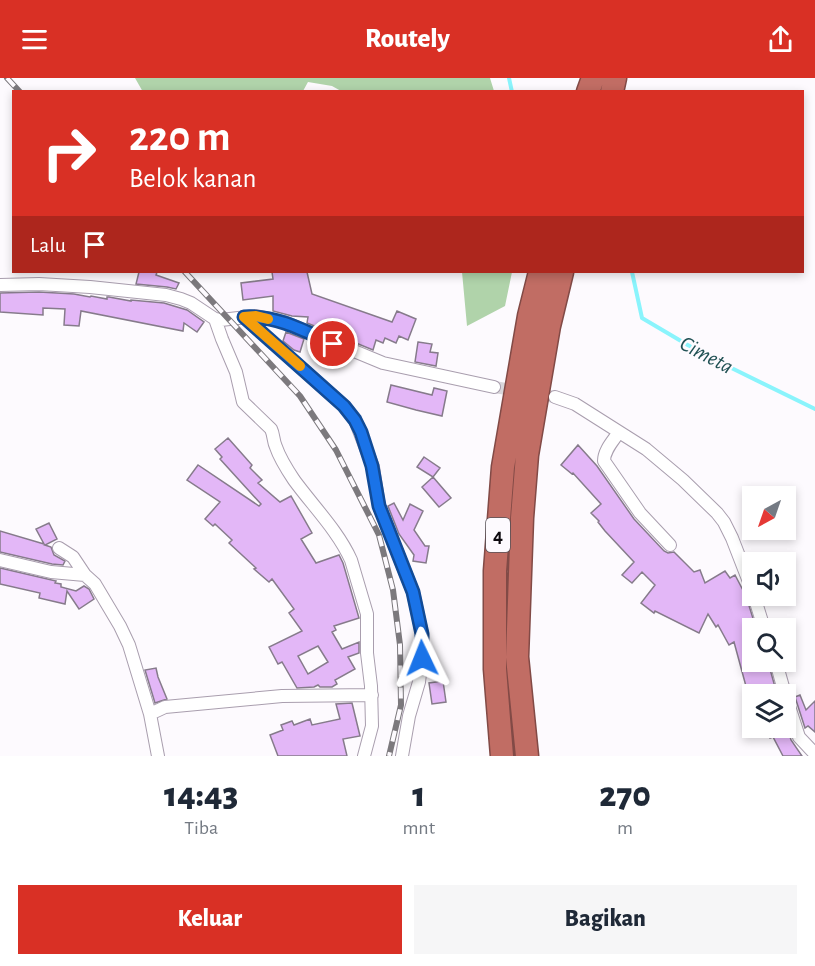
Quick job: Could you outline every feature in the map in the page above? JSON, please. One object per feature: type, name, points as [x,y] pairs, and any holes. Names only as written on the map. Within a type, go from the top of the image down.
[{"type":"highway","name":"4","points":[[527,756],[517,657],[522,518],[539,321],[540,273]]},
{"type":"highway","name":"4","points":[[502,756],[495,669],[495,571],[503,467],[539,321],[562,273]]},
{"type":"street","points":[[0,285],[39,284],[90,287],[166,295],[191,303],[215,319],[256,316],[284,322],[383,363],[494,387]]},
{"type":"street","points":[[244,317],[344,406],[361,432],[372,466],[379,506],[413,592],[422,634],[419,682],[409,716],[402,756]]},
{"type":"street","points":[[215,319],[236,372],[243,402],[271,429],[276,447],[293,478],[327,522],[351,560],[367,614],[372,726],[364,756]]},
{"type":"street","points":[[555,397],[575,404],[661,460],[717,513],[732,538],[742,563]]},
{"type":"street","points":[[619,432],[608,447],[604,461],[640,513],[670,545]]},
{"type":"street","points":[[59,548],[73,557],[94,584],[120,626],[129,645],[150,714],[158,756]]},
{"type":"street","points":[[0,560],[51,572],[85,575]]},
{"type":"street","points":[[150,714],[165,707],[282,696],[372,695]]},
{"type":"street","points":[[796,728],[799,737],[815,754]]},
{"type":"green space","points":[[135,78],[490,78],[494,90],[339,90],[332,86],[308,82],[304,90],[142,90]]},
{"type":"green space","points":[[462,273],[512,273],[505,306],[467,326]]},
{"type":"building","points":[[139,273],[157,273],[156,275],[179,283],[176,289],[136,284]]},
{"type":"building","points":[[272,273],[307,273],[312,294],[392,322],[397,311],[416,319],[408,340],[399,336],[396,343],[385,338],[383,343],[376,340],[373,350],[307,323],[308,317],[273,311],[273,296],[243,300],[241,283],[273,279]]},
{"type":"building","points":[[39,292],[164,303],[187,310],[204,322],[197,332],[184,323],[183,331],[81,311],[79,326],[64,325],[65,309],[43,308],[43,315],[0,312],[0,293]]},
{"type":"building","points":[[286,332],[304,339],[300,352],[283,341]]},
{"type":"building","points":[[418,342],[432,344],[430,352],[438,353],[436,366],[415,362]]},
{"type":"building","points":[[391,385],[432,395],[434,388],[447,391],[442,416],[387,402]]},
{"type":"building","points":[[228,438],[262,480],[258,483],[280,502],[291,496],[312,533],[301,539],[316,563],[339,555],[343,563],[359,618],[334,626],[336,630],[332,632],[342,649],[359,642],[359,653],[348,657],[355,669],[335,680],[337,684],[332,687],[318,685],[297,688],[282,662],[278,664],[269,647],[302,631],[289,613],[294,609],[272,579],[269,582],[254,569],[256,568],[229,543],[232,540],[215,524],[213,526],[205,519],[220,502],[187,480],[198,465],[259,506],[261,504],[220,459],[222,457],[215,449]],"holes":[[[318,646],[328,662],[308,674],[298,656]]]},
{"type":"building","points":[[578,445],[597,466],[634,519],[664,551],[674,552],[694,572],[700,570],[705,583],[725,571],[730,578],[735,575],[742,588],[742,606],[749,606],[753,618],[742,618],[742,672],[734,642],[729,645],[718,625],[716,627],[708,614],[699,633],[655,611],[654,613],[641,603],[655,585],[642,572],[632,583],[622,575],[634,562],[591,513],[601,504],[573,473],[561,465]]},
{"type":"building","points":[[424,457],[440,468],[433,477],[417,467]]},
{"type":"building","points":[[433,477],[451,498],[439,507],[422,487]]},
{"type":"building","points":[[394,503],[403,520],[410,504],[423,511],[414,530],[425,546],[429,546],[426,563],[413,561],[414,555],[399,534],[388,506]]},
{"type":"building","points":[[49,523],[57,539],[45,545],[51,547],[54,555],[65,561],[63,565],[0,552],[0,531],[44,544],[36,529]]},
{"type":"building","points":[[0,568],[56,581],[55,583],[61,584],[61,587],[76,591],[84,586],[89,589],[94,599],[79,609],[67,591],[65,604],[39,598],[40,593],[0,584]]},
{"type":"building","points":[[156,668],[167,699],[155,703],[145,670]]},
{"type":"building","points":[[742,672],[771,672],[774,684],[745,684]]},
{"type":"building","points":[[443,681],[446,702],[432,704],[429,683]]},
{"type":"building","points":[[800,695],[806,710],[815,701],[815,732],[808,726],[805,728],[796,697]]},
{"type":"building","points":[[352,703],[360,736],[343,739],[347,756],[278,756],[270,735],[283,730],[281,725],[292,721],[294,725],[310,719],[312,725],[340,719],[336,704]]},
{"type":"building","points":[[774,738],[790,738],[802,756],[783,756]]},
{"type":"waterway","name":"Cimeta","points":[[509,78],[512,90]]},
{"type":"waterway","name":"Cimeta","points":[[632,273],[642,318],[703,354],[815,409]]},
{"type":"tunnel","points":[[494,387],[555,397]]},
{"type":"railway","points":[[7,78],[18,90]]},
{"type":"railway","points":[[186,273],[300,396],[336,450],[379,535],[393,590],[400,645],[401,705],[389,756]]},
{"type":"slow traffic","points":[[268,319],[256,316],[244,317],[300,366]]},
{"type":"route","points":[[333,344],[284,322],[256,316],[244,317],[344,406],[355,420],[372,466],[379,506],[413,592],[422,634],[422,658]]}]
